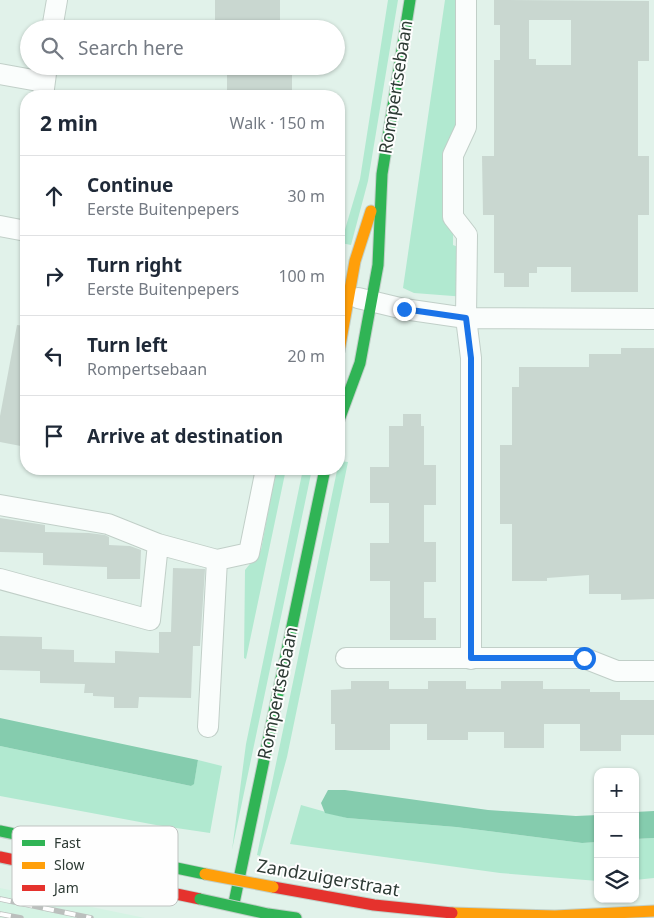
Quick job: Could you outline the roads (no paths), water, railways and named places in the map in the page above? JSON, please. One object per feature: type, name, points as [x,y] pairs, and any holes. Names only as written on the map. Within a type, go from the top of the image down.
[{"type":"street","points":[[53,20],[56,0]]},
{"type":"street","name":"Rompertsebaan","points":[[345,329],[354,297],[378,265],[382,174],[410,0]]},
{"type":"street","points":[[466,0],[466,127],[453,155],[454,217],[467,235],[466,318],[471,358],[471,658]]},
{"type":"street","points":[[0,74],[45,81]]},
{"type":"street","name":"Rompertsebaan","points":[[345,403],[360,362],[354,297],[355,261],[382,174]]},
{"type":"street","points":[[0,226],[20,230]]},
{"type":"street","points":[[354,297],[404,309],[466,318],[654,319]]},
{"type":"street","points":[[0,505],[108,524],[158,544],[217,560],[249,553],[265,475]]},
{"type":"street","name":"Rompertsebaan","points":[[231,918],[324,475]]},
{"type":"street","points":[[0,579],[150,620],[158,544]]},
{"type":"street","points":[[208,727],[217,560]]},
{"type":"street","points":[[346,658],[584,658],[617,671],[654,671]]},
{"type":"street","name":"Zandzuigerstraat","points":[[178,868],[389,907],[462,914],[549,917],[654,911]]},
{"type":"street","points":[[178,894],[268,914],[296,918]]},
{"type":"railway","points":[[0,899],[12,902]]},
{"type":"railway","points":[[34,906],[91,918]]},
{"type":"railway","points":[[0,914],[21,918]]}]
